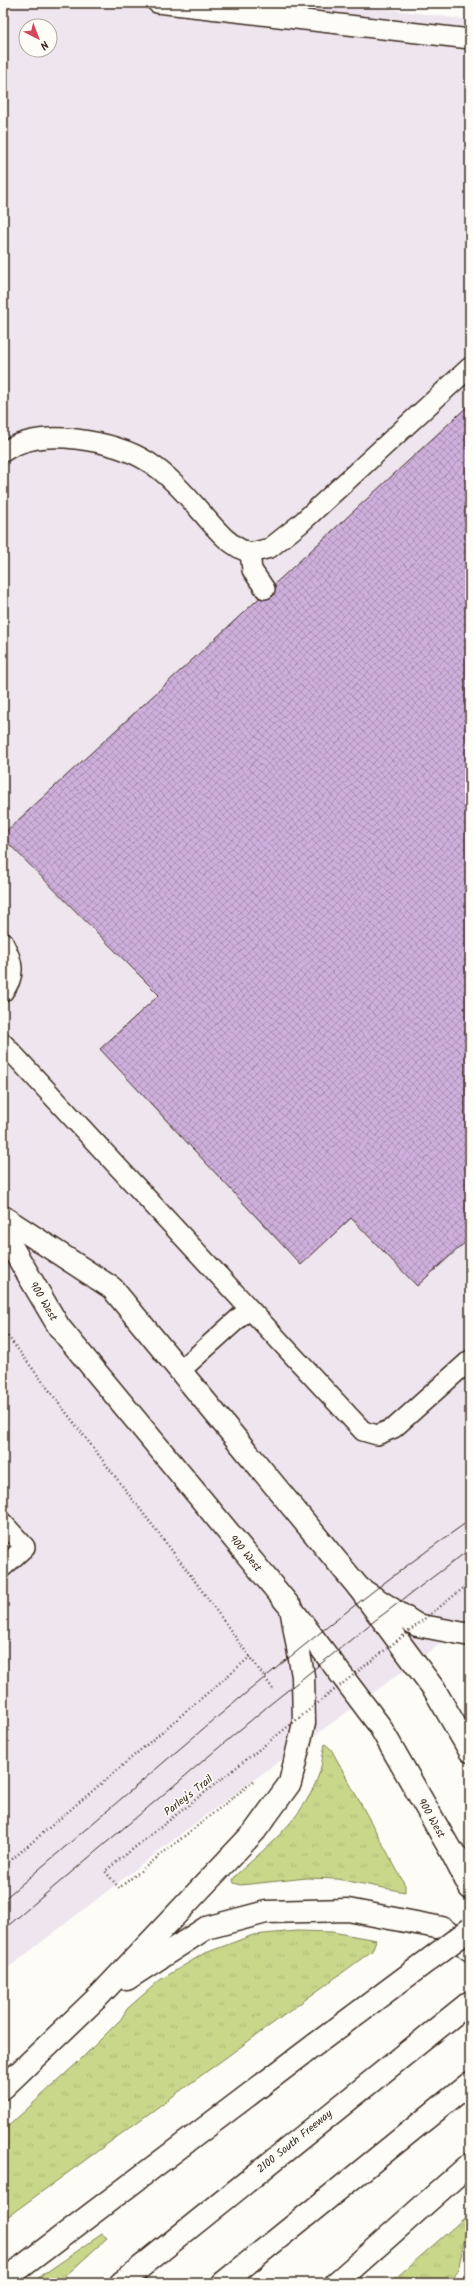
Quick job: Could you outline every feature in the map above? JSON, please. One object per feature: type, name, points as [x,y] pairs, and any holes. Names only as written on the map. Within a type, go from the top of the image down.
[{"type":"main road","points":[[3,1217],[112,1288],[359,1588],[434,1689],[470,1751]]},
{"type":"main road","name":"900 West","points":[[3,1232],[59,1327],[291,1608],[379,1725],[451,1851],[470,1888]]},
{"type":"main road","points":[[359,1588],[417,1625],[470,1635]]},
{"type":"main road","points":[[3,2088],[99,1996],[255,1831],[290,1783],[304,1723],[303,1676],[291,1608]]},
{"type":"main road","points":[[451,1851],[470,1868]]},
{"type":"main road","points":[[99,1996],[206,1928],[266,1912],[348,1910],[442,1928],[470,1950]]},
{"type":"main road","points":[[3,2282],[470,1929]]},
{"type":"main road","name":"2100 South Freeway","points":[[121,2283],[335,2108],[470,2002]]},
{"type":"main road","points":[[224,2283],[470,2083]]},
{"type":"main road","points":[[336,2283],[470,2164]]},
{"type":"lane","points":[[157,3],[470,39]]},
{"type":"lane","points":[[3,452],[20,443],[50,438],[88,440],[128,450],[146,458],[163,472],[231,544],[250,553],[270,548],[300,524],[470,366]]},
{"type":"lane","points":[[250,553],[252,570],[265,590]]},
{"type":"lane","points":[[3,942],[13,962],[13,971],[11,980],[3,992]]},
{"type":"lane","points":[[3,1043],[357,1426],[370,1434],[378,1435],[394,1428],[470,1360]]},
{"type":"lane","points":[[180,1371],[249,1309]]},
{"type":"lane","points":[[3,1523],[25,1548],[3,1567]]},
{"type":"path","points":[[3,1330],[31,1364],[251,1656],[276,1693]]},
{"type":"path","name":"Parley's Trail","points":[[259,1776],[118,1888],[105,1871],[470,1583]]},
{"type":"path","points":[[3,1867],[62,1819],[251,1656]]},
{"type":"shaded area","points":[[3,3],[342,3],[470,20],[470,1622],[199,1820],[3,1972]]},
{"type":"green space","points":[[325,1744],[331,1749],[405,1885],[405,1892],[337,1879],[307,1878],[241,1885],[234,1883],[233,1880],[236,1875],[285,1829],[306,1802],[320,1771]]},
{"type":"green space","points":[[297,1931],[332,1932],[376,1940],[372,1951],[3,2220],[3,2131],[77,2063],[121,2019],[127,2009],[160,1980],[203,1954],[253,1935]]},
{"type":"green space","points":[[470,2213],[459,2266],[452,2283],[390,2283]]},
{"type":"green space","points":[[102,2234],[107,2238],[58,2283],[31,2283]]},
{"type":"building","points":[[470,404],[470,1238],[417,1286],[351,1218],[301,1265],[100,1049],[159,995],[3,838],[3,834]]},
{"type":"tram line","points":[[3,1900],[232,1704],[349,1610],[470,1520]]},
{"type":"tram line","points":[[3,1930],[268,1706],[373,1622],[470,1549]]}]
